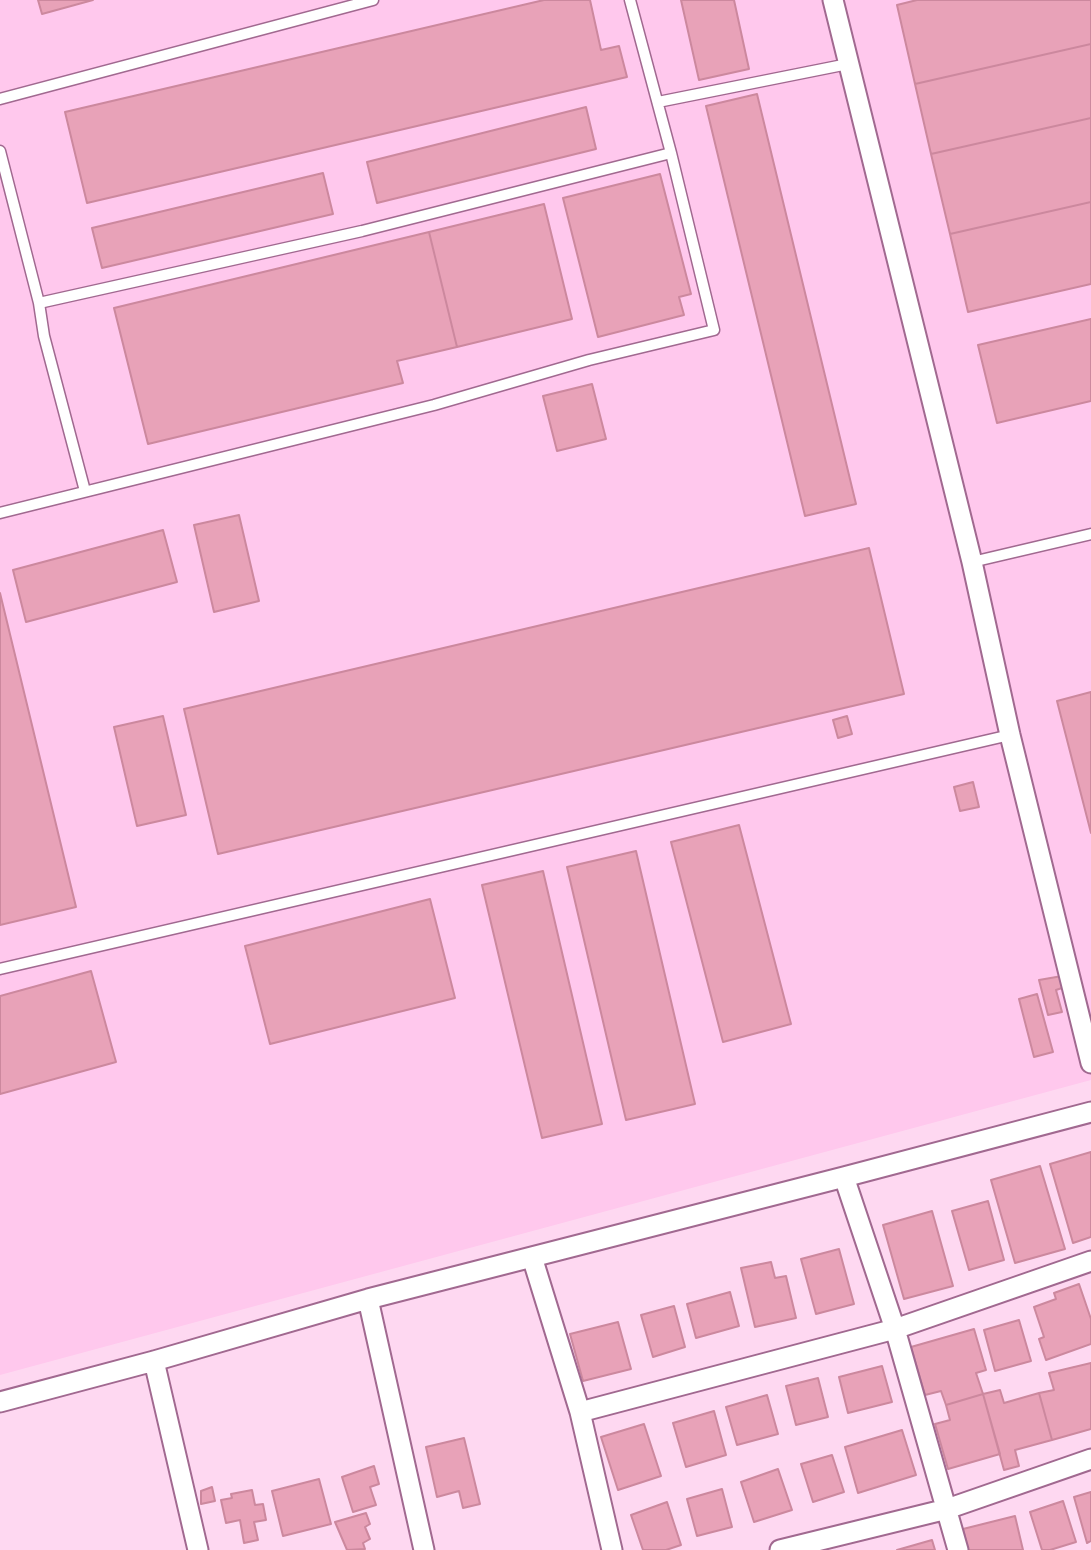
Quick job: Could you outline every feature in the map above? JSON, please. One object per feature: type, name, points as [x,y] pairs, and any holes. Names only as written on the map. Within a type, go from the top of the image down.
[{"type":"street","points":[[833,0],[972,562],[1010,735],[1091,1063]]},
{"type":"street","points":[[0,1402],[368,1299],[1091,1112]]},
{"type":"street","points":[[844,1177],[895,1329],[958,1550]]},
{"type":"street","points":[[532,1257],[580,1412],[612,1550]]},
{"type":"street","points":[[580,1412],[895,1329],[1091,1261]]},
{"type":"street","points":[[368,1299],[424,1550]]},
{"type":"street","points":[[154,1361],[198,1550]]},
{"type":"street","points":[[780,1550],[947,1508],[1091,1459]]},
{"type":"lane","points":[[0,99],[373,0]]},
{"type":"lane","points":[[0,513],[434,405],[589,360],[714,330],[630,0]]},
{"type":"lane","points":[[658,102],[848,64]]},
{"type":"lane","points":[[0,151],[39,303],[44,336],[86,491]]},
{"type":"lane","points":[[39,303],[362,231],[671,153]]},
{"type":"lane","points":[[972,562],[1091,534]]},
{"type":"lane","points":[[0,969],[1010,735]]},
{"type":"shaded area","points":[[0,0],[1091,0],[1091,1080],[0,1375]]},
{"type":"building","points":[[38,0],[93,0],[42,14]]},
{"type":"building","points":[[544,0],[590,0],[601,50],[619,46],[627,77],[87,203],[65,112]]},
{"type":"building","points":[[681,0],[734,0],[749,69],[699,80]]},
{"type":"building","points":[[917,0],[1091,0],[1091,44],[915,84],[897,5]]},
{"type":"building","points":[[1091,44],[1091,118],[931,154],[915,84]]},
{"type":"building","points":[[757,94],[856,504],[805,516],[706,106]]},
{"type":"building","points":[[586,107],[596,149],[377,203],[367,162]]},
{"type":"building","points":[[1091,118],[1091,202],[950,234],[931,154]]},
{"type":"building","points":[[323,173],[333,214],[102,268],[92,228]]},
{"type":"building","points":[[660,174],[691,294],[679,297],[684,315],[598,337],[563,198]]},
{"type":"building","points":[[1091,202],[1091,284],[968,312],[950,234]]},
{"type":"building","points":[[544,204],[572,319],[457,347],[429,232]]},
{"type":"building","points":[[429,232],[457,347],[397,361],[403,383],[148,444],[114,308]]},
{"type":"building","points":[[1091,319],[1091,401],[997,423],[978,345]]},
{"type":"building","points":[[592,384],[606,439],[557,451],[543,396]]},
{"type":"building","points":[[239,515],[259,601],[214,612],[194,525]]},
{"type":"building","points":[[163,530],[177,582],[26,622],[13,570]]},
{"type":"building","points":[[869,548],[904,694],[218,854],[184,709]]},
{"type":"building","points":[[0,593],[76,907],[0,925]]},
{"type":"building","points":[[1091,692],[1091,833],[1057,701]]},
{"type":"building","points":[[163,716],[186,815],[137,826],[114,727]]},
{"type":"building","points":[[847,716],[852,734],[838,738],[833,720]]},
{"type":"building","points":[[973,782],[979,807],[960,811],[954,787]]},
{"type":"building","points":[[739,825],[791,1024],[723,1042],[671,842]]},
{"type":"building","points":[[636,851],[695,1104],[626,1120],[567,867]]},
{"type":"building","points":[[543,871],[602,1124],[542,1138],[482,885]]},
{"type":"building","points":[[430,899],[455,998],[270,1044],[245,946]]},
{"type":"building","points":[[91,971],[116,1062],[0,1094],[0,996]]},
{"type":"building","points":[[1062,976],[1065,987],[1056,990],[1062,1012],[1048,1015],[1039,980]]},
{"type":"building","points":[[1037,994],[1053,1052],[1034,1057],[1019,999]]},
{"type":"building","points":[[1091,1152],[1091,1237],[1073,1243],[1050,1164]]},
{"type":"building","points":[[1040,1166],[1065,1249],[1015,1263],[991,1180]]},
{"type":"building","points":[[988,1201],[1004,1260],[969,1270],[952,1211]]},
{"type":"building","points":[[932,1211],[953,1286],[904,1299],[883,1225]]},
{"type":"building","points":[[839,1249],[854,1304],[816,1314],[801,1259]]},
{"type":"building","points":[[771,1262],[775,1278],[786,1276],[796,1318],[755,1327],[741,1268]]},
{"type":"building","points":[[1079,1284],[1091,1319],[1091,1344],[1046,1360],[1039,1339],[1044,1337],[1034,1307],[1056,1299],[1054,1293]]},
{"type":"building","points":[[730,1292],[739,1326],[696,1338],[687,1304]]},
{"type":"building","points":[[674,1306],[685,1347],[653,1357],[641,1315]]},
{"type":"building","points":[[1019,1320],[1031,1361],[995,1371],[984,1330]]},
{"type":"building","points":[[618,1322],[631,1369],[583,1381],[570,1334]]},
{"type":"building","points":[[974,1329],[986,1370],[976,1373],[983,1394],[946,1405],[941,1391],[925,1395],[911,1347]]},
{"type":"building","points":[[1091,1363],[1091,1429],[1052,1440],[1039,1393],[1054,1390],[1049,1373]]},
{"type":"building","points":[[882,1366],[892,1402],[848,1413],[839,1377]]},
{"type":"building","points":[[818,1378],[828,1417],[796,1425],[786,1386]]},
{"type":"building","points":[[1000,1390],[1004,1403],[1039,1393],[1052,1440],[1015,1450],[1019,1466],[1004,1470],[983,1394]]},
{"type":"building","points":[[983,1394],[1000,1454],[948,1469],[935,1424],[950,1420],[946,1405]]},
{"type":"building","points":[[767,1395],[778,1434],[737,1445],[726,1407]]},
{"type":"building","points":[[714,1411],[726,1455],[686,1467],[673,1423]]},
{"type":"building","points":[[644,1424],[661,1476],[618,1490],[601,1437]]},
{"type":"building","points":[[902,1430],[916,1475],[858,1493],[845,1447]]},
{"type":"building","points":[[464,1438],[480,1504],[463,1508],[459,1491],[437,1497],[426,1447]]},
{"type":"building","points":[[832,1455],[844,1492],[813,1502],[801,1464]]},
{"type":"building","points":[[374,1466],[379,1484],[370,1487],[376,1505],[353,1512],[342,1477]]},
{"type":"building","points":[[778,1469],[792,1510],[754,1522],[741,1482]]},
{"type":"building","points":[[319,1479],[331,1524],[283,1536],[272,1491]]},
{"type":"building","points":[[212,1487],[215,1501],[201,1504],[201,1491]]},
{"type":"building","points":[[722,1489],[732,1527],[697,1536],[687,1499]]},
{"type":"building","points":[[252,1490],[255,1505],[263,1504],[266,1520],[254,1522],[258,1540],[244,1543],[240,1520],[226,1523],[221,1500],[232,1498],[231,1494]]},
{"type":"building","points":[[1091,1492],[1091,1541],[1087,1543],[1074,1497]]},
{"type":"building","points":[[1063,1501],[1076,1542],[1042,1550],[1030,1512]]},
{"type":"building","points":[[667,1502],[681,1545],[666,1550],[643,1550],[631,1515]]},
{"type":"building","points":[[366,1513],[370,1524],[365,1527],[370,1539],[363,1543],[365,1549],[347,1550],[335,1522]]},
{"type":"building","points":[[1015,1516],[1023,1550],[968,1550],[963,1529]]},
{"type":"building","points":[[932,1540],[935,1550],[897,1550]]}]
